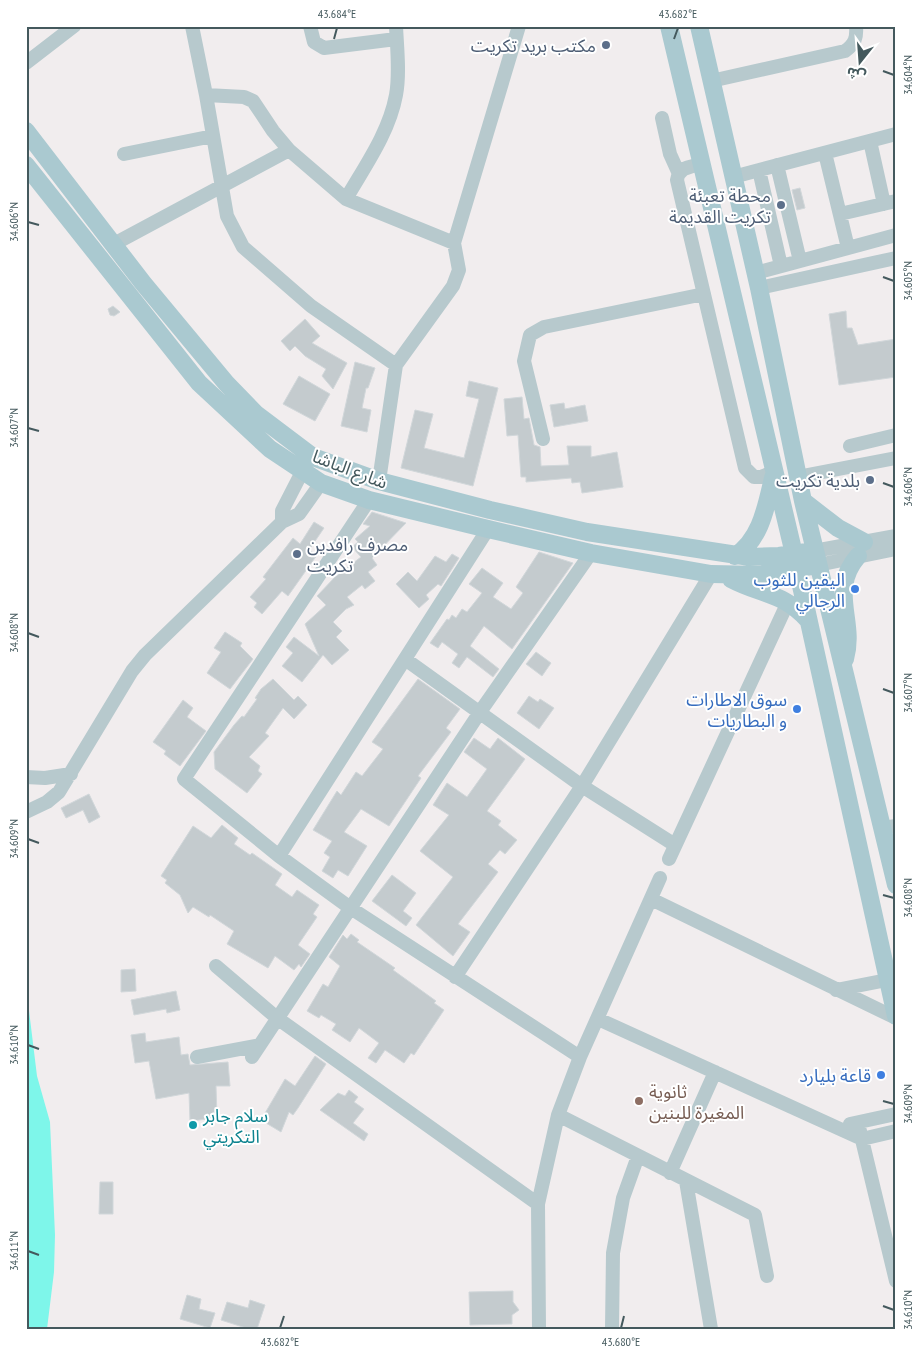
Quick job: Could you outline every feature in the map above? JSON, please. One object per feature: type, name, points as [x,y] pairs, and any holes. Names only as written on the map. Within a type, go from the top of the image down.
[{"type":"main road","points":[[669,26],[795,562],[896,1017]]},
{"type":"main road","points":[[699,26],[757,281],[797,477],[816,558],[843,666],[889,827],[896,885]]},
{"type":"main road","name":"شارع الباشا","points":[[26,131],[202,354],[256,414],[313,457],[380,481],[546,523],[636,541],[735,556],[764,557],[795,562],[816,558]]},
{"type":"main road","points":[[26,166],[199,383],[250,433],[302,472],[321,483],[368,500],[591,553],[718,574],[761,575],[795,562]]},
{"type":"main road","points":[[735,556],[749,545],[758,530],[773,474]]},
{"type":"main road","points":[[803,501],[838,528],[861,549],[846,572],[842,591],[848,632],[843,666]]},
{"type":"main road","points":[[718,574],[788,602],[808,620]]},
{"type":"street","points":[[26,64],[74,26]]},
{"type":"street","points":[[192,26],[227,216],[243,247],[311,306],[396,365]]},
{"type":"street","points":[[310,26],[314,42],[324,48],[396,33],[397,94],[391,117],[379,144],[346,199]]},
{"type":"street","points":[[380,481],[396,365],[456,281],[459,270],[454,243],[519,26]]},
{"type":"street","points":[[711,81],[845,51],[852,46],[856,38],[856,26]]},
{"type":"street","points":[[206,95],[244,97],[253,102],[273,132],[289,150],[346,199],[454,243]]},
{"type":"street","points":[[662,118],[670,154],[678,174],[677,180],[745,468],[751,476],[758,478],[773,474]]},
{"type":"street","points":[[733,177],[896,134]]},
{"type":"street","points":[[124,154],[213,136]]},
{"type":"street","points":[[840,214],[890,202],[870,141]]},
{"type":"street","points":[[114,244],[289,150]]},
{"type":"street","points":[[825,153],[848,248]]},
{"type":"street","points":[[678,174],[686,168],[700,164]]},
{"type":"street","points":[[777,165],[800,279]]},
{"type":"street","points":[[759,170],[781,266]]},
{"type":"street","points":[[757,281],[781,266],[896,235]]},
{"type":"street","points":[[757,281],[800,279],[896,258]]},
{"type":"street","points":[[543,439],[524,361],[530,335],[544,327],[704,294]]},
{"type":"street","points":[[850,446],[896,435]]},
{"type":"street","points":[[797,477],[896,458]]},
{"type":"street","points":[[282,522],[282,511],[302,472]]},
{"type":"street","points":[[31,810],[54,798],[71,774],[119,689],[141,660],[282,522],[299,514],[321,483]]},
{"type":"street","points":[[368,500],[184,779],[279,856],[349,907],[580,1057]]},
{"type":"street","points":[[279,856],[488,529]]},
{"type":"street","points":[[816,558],[861,549],[896,536]]},
{"type":"street","points":[[861,549],[896,549]]},
{"type":"street","points":[[196,1057],[256,1051],[349,907],[480,712],[591,553]]},
{"type":"street","points":[[455,977],[582,786],[718,574]]},
{"type":"street","points":[[669,858],[788,602]]},
{"type":"street","points":[[405,659],[582,786],[675,845]]},
{"type":"street","points":[[26,778],[33,779],[71,774]]},
{"type":"street","points":[[539,1329],[538,1204],[558,1116],[580,1057],[660,878]]},
{"type":"street","points":[[651,899],[836,990],[896,1017]]},
{"type":"street","points":[[216,966],[277,1018],[538,1204]]},
{"type":"street","points":[[836,990],[887,980]]},
{"type":"street","points":[[598,1019],[862,1139],[896,1131]]},
{"type":"street","points":[[670,1173],[715,1072]]},
{"type":"street","points":[[837,1128],[896,1114]]},
{"type":"street","points":[[558,1116],[755,1215],[767,1276]]},
{"type":"street","points":[[858,1123],[896,1281]]},
{"type":"street","points":[[612,1329],[613,1252],[623,1198],[638,1156]]},
{"type":"street","points":[[686,1181],[711,1329]]},
{"type":"water","points":[[26,986],[37,1076],[50,1122],[55,1235],[54,1272],[47,1329],[26,1329]]},
{"type":"building","points":[[800,188],[805,208],[797,210],[792,190]]},
{"type":"building","points":[[113,306],[120,312],[114,316],[110,315],[108,309]]},
{"type":"building","points":[[846,311],[847,328],[852,328],[858,345],[896,339],[896,377],[839,385],[829,314]]},
{"type":"building","points":[[305,319],[320,336],[312,343],[347,363],[333,389],[322,376],[326,369],[305,356],[295,346],[290,351],[281,341]]},
{"type":"building","points":[[355,362],[375,368],[368,388],[366,388],[362,408],[371,410],[367,432],[341,426]]},
{"type":"building","points":[[299,376],[330,394],[315,421],[283,404]]},
{"type":"building","points":[[469,381],[498,388],[473,486],[401,468],[415,410],[433,414],[424,448],[464,458],[479,399],[466,396]]},
{"type":"building","points":[[522,397],[524,419],[529,418],[534,445],[540,447],[541,466],[569,465],[567,446],[591,446],[591,457],[617,452],[623,487],[582,493],[580,482],[572,483],[571,478],[526,482],[526,477],[521,477],[518,435],[507,436],[504,399]]},
{"type":"building","points":[[564,403],[565,409],[585,405],[588,421],[554,427],[550,405]]},
{"type":"building","points":[[372,512],[406,523],[372,558],[377,565],[368,572],[375,581],[365,589],[362,585],[347,597],[354,605],[346,609],[333,622],[342,631],[336,637],[349,650],[332,665],[323,655],[302,682],[282,666],[293,653],[286,647],[294,637],[319,656],[305,624],[326,605],[317,596],[335,577],[361,557],[352,547],[358,542],[355,539],[370,526],[363,524]]},
{"type":"building","points":[[314,522],[324,528],[309,550],[317,555],[288,596],[282,591],[262,614],[254,607],[257,603],[250,597],[266,579],[263,577],[293,538],[300,544]]},
{"type":"building","points":[[539,552],[573,563],[512,649],[484,626],[470,646],[499,669],[493,677],[467,657],[459,668],[452,663],[458,654],[442,642],[438,648],[430,643],[447,619],[449,620],[452,615],[456,618],[462,609],[467,612],[482,593],[469,584],[482,568],[503,583],[493,597],[511,609],[523,593],[516,587]]},
{"type":"building","points":[[452,554],[459,558],[441,586],[438,584],[426,595],[429,599],[419,608],[396,584],[408,572],[417,581],[435,556],[446,562]]},
{"type":"building","points":[[225,632],[242,643],[240,646],[253,659],[230,689],[207,673],[221,652],[214,648]]},
{"type":"building","points":[[536,652],[551,663],[542,676],[526,664]]},
{"type":"building","points":[[273,679],[294,700],[298,696],[307,705],[294,719],[283,708],[265,733],[269,736],[249,757],[260,766],[258,771],[262,774],[247,793],[215,769],[214,752],[234,725],[242,716],[244,717],[257,699],[255,698],[261,689]]},
{"type":"building","points":[[418,679],[460,709],[446,728],[451,732],[418,776],[421,778],[389,826],[361,809],[344,832],[367,846],[348,876],[338,870],[333,878],[322,871],[330,857],[324,853],[332,841],[313,830],[337,791],[341,795],[356,772],[362,776],[383,749],[372,742]]},
{"type":"building","points":[[529,696],[538,702],[540,699],[554,708],[539,729],[517,713]]},
{"type":"building","points":[[183,700],[193,708],[187,717],[206,731],[180,766],[164,754],[166,751],[153,742]]},
{"type":"building","points":[[474,738],[490,749],[498,738],[525,759],[487,811],[501,821],[498,825],[517,840],[505,854],[500,850],[488,864],[498,872],[458,924],[470,932],[453,956],[416,925],[453,877],[420,851],[449,815],[433,805],[447,783],[467,797],[487,769],[464,752]]},
{"type":"building","points":[[89,794],[100,817],[89,823],[83,810],[66,818],[61,808]]},
{"type":"building","points":[[222,825],[238,838],[234,844],[250,855],[252,853],[282,874],[275,885],[292,897],[297,890],[319,905],[313,914],[317,917],[298,945],[310,954],[301,967],[299,964],[294,970],[275,956],[268,968],[227,944],[234,931],[210,915],[209,917],[193,907],[188,913],[180,895],[165,883],[167,880],[161,876],[193,826],[211,838]]},
{"type":"building","points":[[392,875],[416,893],[403,911],[412,918],[406,926],[372,901]]},
{"type":"building","points":[[351,934],[359,940],[357,942],[395,968],[393,970],[436,1001],[434,1003],[444,1010],[414,1055],[411,1053],[404,1063],[385,1050],[376,1063],[368,1058],[379,1043],[359,1028],[350,1042],[332,1030],[336,1024],[321,1015],[319,1018],[307,1011],[323,984],[328,987],[340,966],[329,957],[343,935],[347,939]]},
{"type":"building","points":[[135,969],[136,991],[121,992],[121,970]]},
{"type":"building","points":[[176,991],[180,1010],[167,1013],[166,1009],[134,1015],[131,1000]]},
{"type":"building","points":[[145,1033],[146,1042],[179,1037],[181,1055],[188,1054],[190,1065],[228,1062],[230,1086],[216,1086],[217,1118],[190,1121],[189,1093],[156,1099],[149,1061],[135,1063],[131,1035]]},
{"type":"building","points":[[315,1056],[326,1064],[293,1115],[289,1112],[281,1132],[261,1120],[285,1079],[295,1086]]},
{"type":"building","points":[[349,1090],[358,1097],[354,1102],[364,1109],[353,1123],[368,1134],[364,1141],[320,1110],[338,1093],[345,1096]]},
{"type":"building","points":[[100,1182],[113,1182],[113,1214],[99,1214]]},
{"type":"building","points":[[513,1291],[513,1302],[519,1310],[512,1315],[512,1324],[470,1325],[469,1292]]},
{"type":"building","points":[[187,1295],[201,1299],[199,1309],[215,1313],[210,1328],[180,1319]]},
{"type":"building","points":[[250,1300],[265,1305],[257,1329],[249,1329],[221,1320],[227,1302],[248,1308]]},
{"type":"place","name":"مكتب بريد تكريت","points":[[606,45]]},
{"type":"place","name":"محطة تعبئة تكريت القديمة","points":[[781,205]]},
{"type":"place","name":"بلدية تكريت","points":[[870,480]]},
{"type":"place","name":"مصرف رافدين تكريت","points":[[297,554]]},
{"type":"place","name":"اليقين للثوب الرجالي","points":[[855,589]]},
{"type":"place","name":"سوق الاطارات و البطاريات","points":[[797,709]]},
{"type":"place","name":"قاعة بليارد","points":[[881,1075]]},
{"type":"place","name":"ثانوية المغيرة للبنين","points":[[639,1101]]},
{"type":"place","name":"سلام جابر التكريتي","points":[[193,1125]]}]
